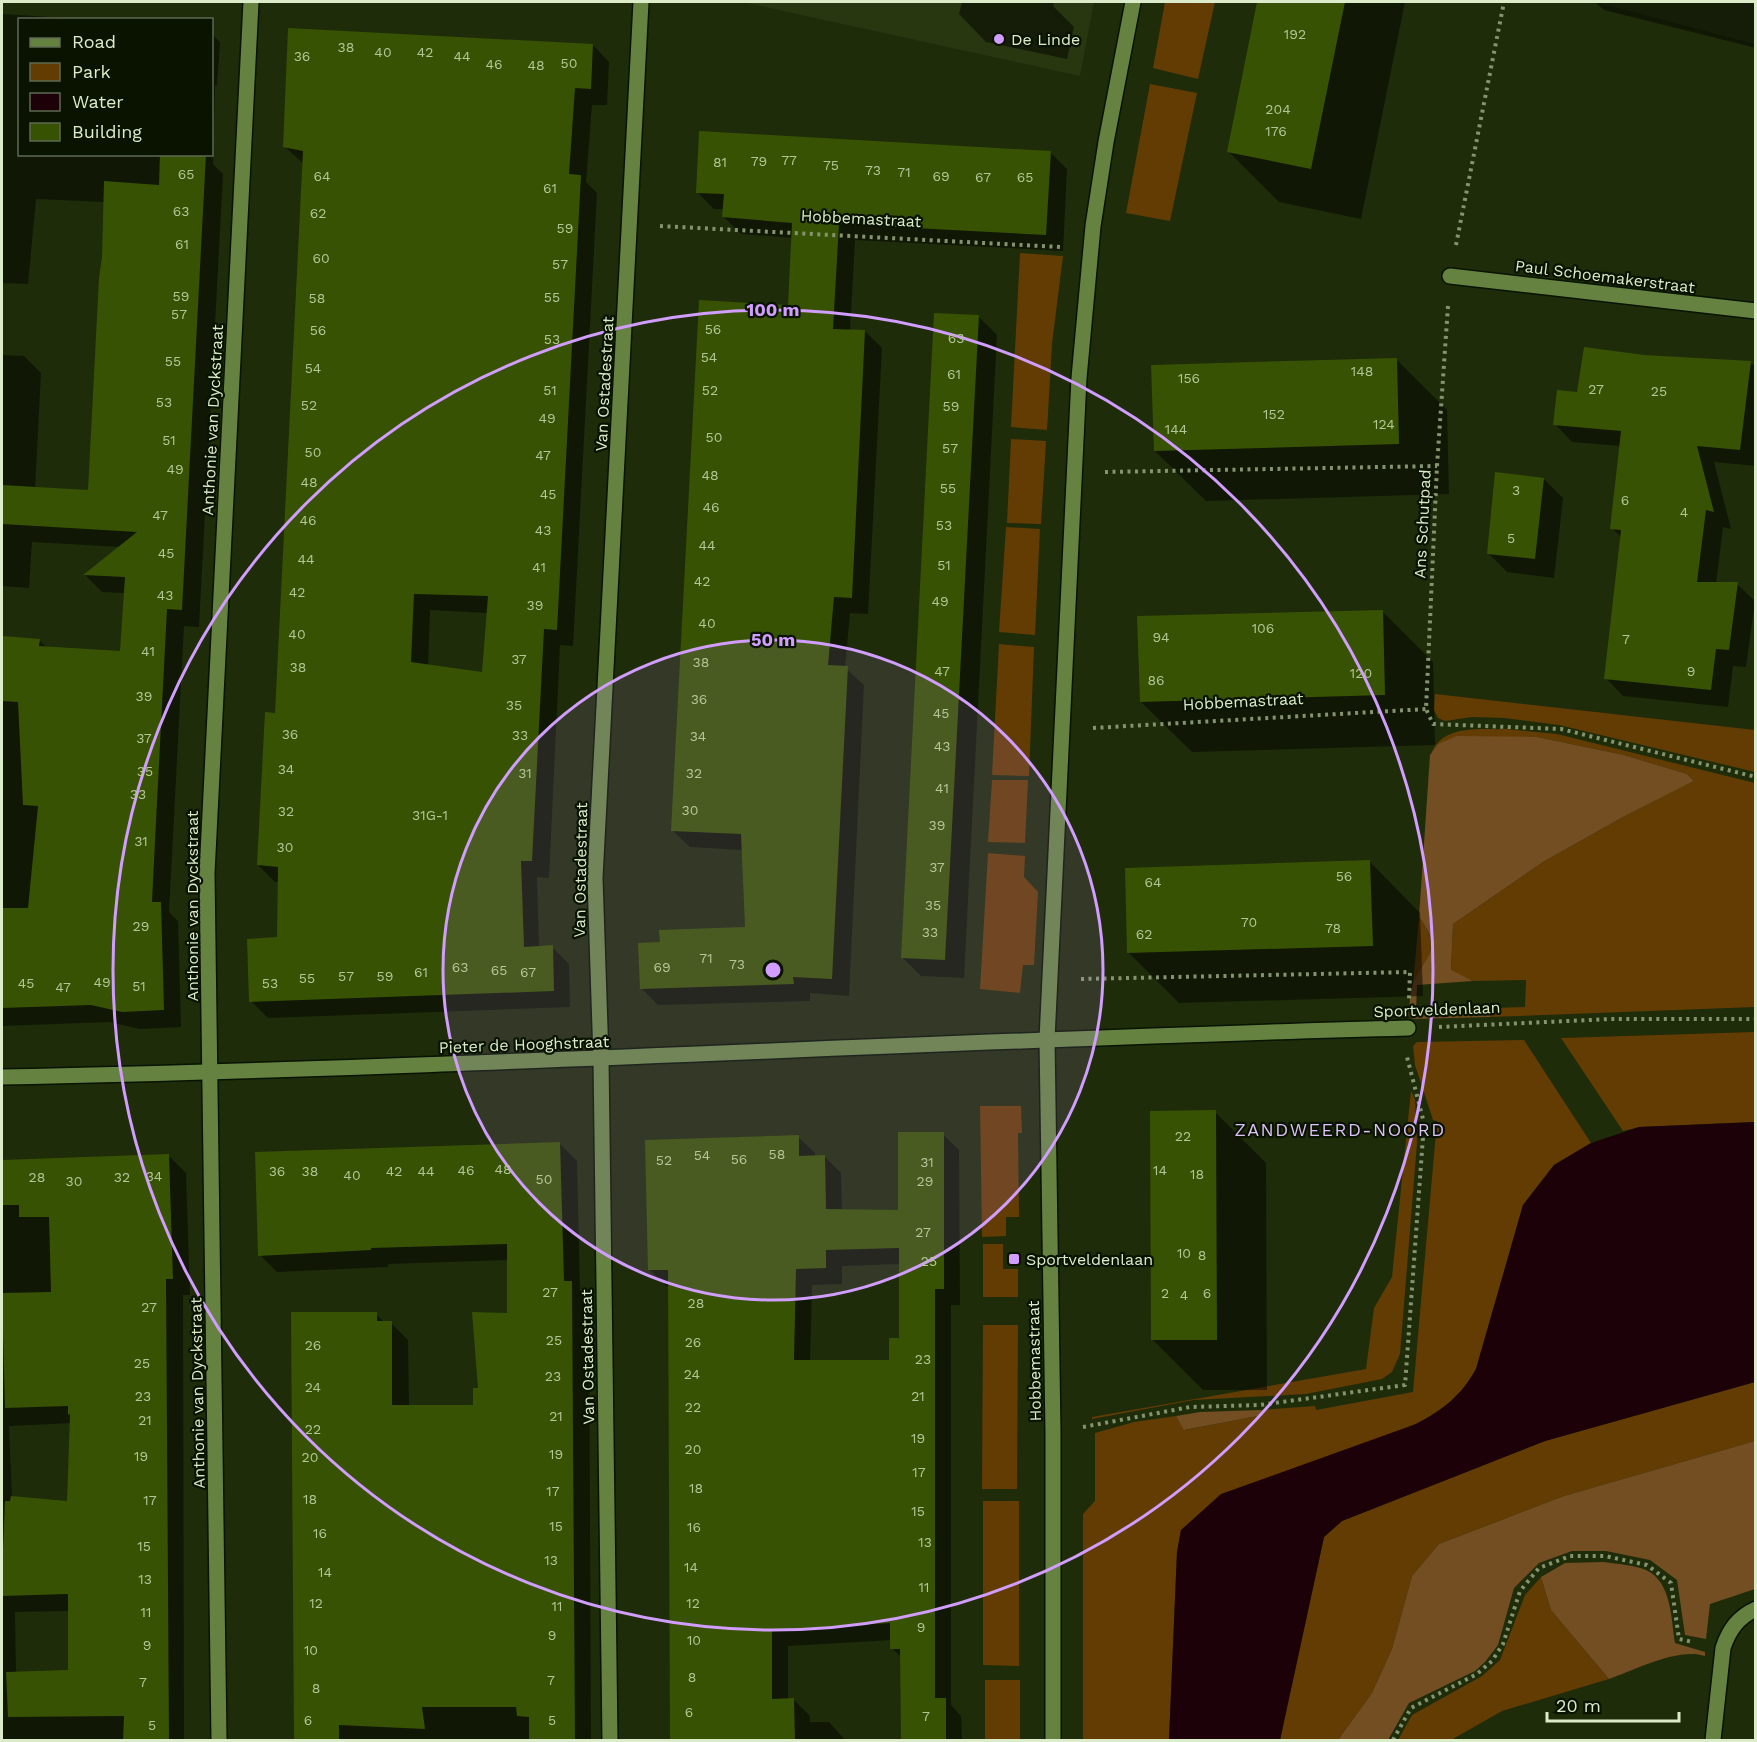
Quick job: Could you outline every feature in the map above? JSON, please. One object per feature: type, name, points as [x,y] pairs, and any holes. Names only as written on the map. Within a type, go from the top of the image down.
[{"type":"street","name":"Anthonie van Dyckstraat","points":[[219,1740],[212,1073],[207,873],[251,2]]},
{"type":"street","name":"Van Ostadestraat","points":[[610,1740],[601,1059],[595,878],[641,2]]},
{"type":"street","name":"Hobbemastraat","points":[[1053,1740],[1053,1433],[1047,1039],[1079,378],[1090,248],[1106,142],[1133,2]]},
{"type":"street","name":"Paul Schoemakerstraat","points":[[1450,276],[1755,311]]},
{"type":"street","name":"Sportveldenlaan","points":[[1047,1039],[1408,1028]]},
{"type":"street","name":"Pieter de Hooghstraat","points":[[2,1077],[212,1073],[601,1059],[1047,1039]]},
{"type":"street","points":[[1713,1740],[1723,1648],[1728,1634],[1737,1622],[1755,1609]]},
{"type":"path","name":"Ans Schutpad","points":[[1426,709],[1437,466],[1450,276],[1504,2]]},
{"type":"path","name":"Hobbemastraat","points":[[630,225],[1090,248]]},
{"type":"path","points":[[1074,473],[1437,466]]},
{"type":"path","name":"Hobbemastraat","points":[[1062,730],[1426,709]]},
{"type":"path","points":[[1426,709],[1433,724],[1561,729],[1755,777]]},
{"type":"path","points":[[1050,980],[1410,972],[1406,1053],[1424,1123],[1405,1384],[1260,1405],[1190,1407],[1053,1433]]},
{"type":"path","name":"Sportveldenlaan","points":[[1408,1028],[1611,1019],[1755,1019]]},
{"type":"path","points":[[1393,1740],[1411,1708],[1477,1674],[1492,1661],[1503,1644],[1520,1591],[1539,1568],[1570,1556],[1605,1556],[1647,1565],[1671,1583],[1679,1639],[1723,1648]]},
{"type":"shaded area","name":"De Linde","points":[[743,2],[1094,2],[1080,76]]},
{"type":"shaded area","points":[[1595,2],[1755,2],[1755,44]]},
{"type":"shaded area","points":[[1457,736],[1537,737],[1624,755],[1687,774],[1694,781],[1623,817],[1543,862],[1453,924],[1451,970],[1473,981],[1417,985],[1416,1010],[1493,1008],[1490,1017],[1413,1019],[1408,1015],[1414,981],[1431,950],[1430,936],[1419,917],[1430,755],[1438,744]]},
{"type":"shaded area","points":[[1261,1410],[1263,1415],[1184,1430],[1176,1416],[1200,1412]]},
{"type":"shaded area","points":[[1755,1441],[1755,1589],[1710,1604],[1706,1639],[1685,1635],[1677,1580],[1650,1560],[1606,1551],[1572,1551],[1539,1563],[1514,1588],[1498,1645],[1475,1671],[1409,1703],[1388,1740],[1338,1740],[1372,1693],[1392,1649],[1412,1576],[1439,1544],[1564,1496]]},
{"type":"shaded area","points":[[1604,1562],[1636,1567],[1655,1576],[1666,1592],[1669,1602],[1675,1643],[1705,1652],[1705,1656],[1694,1654],[1670,1657],[1609,1679],[1551,1610],[1541,1577],[1565,1563]]},
{"type":"green space","points":[[1165,2],[1215,2],[1198,79],[1153,68]]},
{"type":"green space","points":[[1150,84],[1197,93],[1170,221],[1126,213]]},
{"type":"green space","points":[[1020,253],[1063,256],[1052,344],[1047,430],[1011,427]]},
{"type":"green space","points":[[1011,439],[1046,441],[1041,524],[1007,523]]},
{"type":"green space","points":[[1006,527],[1040,529],[1035,635],[999,632]]},
{"type":"green space","points":[[999,644],[1034,647],[1029,776],[992,775]]},
{"type":"green space","points":[[1435,694],[1755,730],[1755,772],[1559,725],[1504,718],[1472,717],[1445,721],[1438,718],[1434,710]]},
{"type":"green space","points":[[1474,729],[1507,729],[1557,734],[1755,783],[1755,1007],[1490,1017],[1493,1008],[1525,1007],[1526,980],[1473,981],[1451,971],[1453,924],[1543,862],[1623,817],[1694,781],[1687,774],[1624,755],[1537,737],[1438,744],[1431,755],[1436,745],[1452,733]]},
{"type":"green space","points":[[992,780],[1028,780],[1025,843],[988,842]]},
{"type":"green space","points":[[988,853],[1025,856],[1024,877],[1038,892],[1034,965],[1023,965],[1020,993],[980,989]]},
{"type":"green space","points":[[1419,917],[1430,935],[1431,943],[1428,958],[1413,984]]},
{"type":"green space","points":[[1755,1032],[1755,1122],[1639,1127],[1623,1131],[1561,1038]]},
{"type":"green space","points":[[1524,1040],[1591,1143],[1554,1165],[1523,1205],[1476,1369],[1470,1379],[1450,1401],[1416,1424],[1181,1530],[1177,1552],[1169,1740],[1083,1740],[1083,1514],[1095,1501],[1095,1433],[1134,1422],[1176,1416],[1185,1430],[1263,1415],[1261,1410],[1315,1406],[1316,1410],[1413,1392],[1437,1121],[1433,1120],[1415,1065],[1413,1046],[1417,1042]]},
{"type":"green space","points":[[1411,1091],[1415,1099],[1417,1143],[1400,1354],[1392,1372],[1382,1379],[1306,1394],[1194,1400],[1092,1419],[1092,1417],[1366,1369],[1374,1308],[1392,1277]]},
{"type":"green space","points":[[980,1106],[1021,1106],[1022,1133],[1018,1133],[1019,1217],[1006,1217],[1006,1236],[982,1237]]},
{"type":"green space","points":[[983,1244],[1003,1244],[1003,1269],[1018,1269],[1018,1297],[983,1297]]},
{"type":"green space","points":[[983,1325],[1018,1325],[1017,1489],[982,1489]]},
{"type":"green space","points":[[1755,1382],[1755,1441],[1564,1496],[1439,1544],[1412,1576],[1392,1649],[1372,1693],[1338,1740],[1280,1740],[1324,1537],[1342,1521],[1545,1441]]},
{"type":"green space","points":[[983,1501],[1019,1501],[1019,1666],[983,1665]]},
{"type":"green space","points":[[1541,1577],[1551,1610],[1609,1679],[1502,1711],[1451,1740],[1398,1740],[1412,1715],[1482,1676],[1500,1660],[1525,1595]]},
{"type":"green space","points":[[985,1680],[1020,1680],[1020,1740],[985,1740]]},
{"type":"water","points":[[1755,1122],[1755,1382],[1545,1441],[1342,1521],[1324,1537],[1280,1740],[1169,1740],[1177,1552],[1181,1530],[1221,1494],[1416,1424],[1443,1408],[1458,1395],[1476,1369],[1523,1205],[1554,1165],[1591,1143],[1639,1127]]},
{"type":"building","points":[[1257,2],[1345,2],[1311,169],[1227,152]]},
{"type":"building","points":[[288,28],[593,44],[591,89],[575,88],[569,174],[581,175],[557,630],[544,629],[532,861],[521,861],[524,947],[553,945],[554,991],[249,1002],[247,939],[277,937],[278,867],[257,865],[265,712],[275,713],[303,151],[283,147]],"holes":[[[414,594],[488,596],[482,672],[411,662]]]},
{"type":"building","points":[[699,131],[1051,151],[1046,235],[839,224],[833,329],[865,330],[852,598],[834,597],[828,665],[848,666],[832,979],[793,977],[794,984],[640,989],[638,943],[660,942],[659,930],[745,927],[741,834],[671,831],[699,300],[788,305],[792,223],[722,217],[724,194],[696,193]]},
{"type":"building","points":[[160,156],[206,156],[182,610],[167,609],[152,902],[161,902],[164,1010],[122,1012],[91,1005],[2,1008],[2,908],[28,908],[38,806],[23,805],[18,702],[2,701],[2,636],[40,639],[39,646],[120,651],[125,577],[83,575],[137,532],[2,524],[2,485],[88,490],[102,257],[104,181],[159,185]]},
{"type":"building","points":[[934,313],[979,315],[945,960],[901,958]]},
{"type":"building","points":[[1584,347],[1644,355],[1751,361],[1740,450],[1697,446],[1714,512],[1706,510],[1697,582],[1738,582],[1729,650],[1716,649],[1711,690],[1604,679],[1621,530],[1610,529],[1621,431],[1553,425],[1557,390],[1577,392]]},
{"type":"building","points":[[1397,358],[1399,444],[1154,451],[1151,365]]},
{"type":"building","points":[[1495,472],[1544,478],[1535,559],[1487,554]]},
{"type":"building","points":[[1383,610],[1385,695],[1140,702],[1137,616]]},
{"type":"building","points":[[1370,860],[1373,946],[1127,953],[1125,868]]},
{"type":"building","points":[[1216,1110],[1217,1340],[1151,1340],[1150,1111]]},
{"type":"building","points":[[898,1132],[944,1132],[944,1289],[935,1289],[935,1698],[946,1698],[946,1740],[901,1740],[900,1649],[890,1649],[890,1623],[772,1630],[772,1699],[794,1698],[795,1740],[670,1740],[668,1270],[648,1270],[645,1140],[799,1135],[799,1156],[825,1155],[826,1209],[898,1210]],"holes":[[[899,1248],[899,1338],[889,1338],[889,1360],[794,1360],[796,1269],[826,1268],[826,1250]]]},
{"type":"building","points":[[560,1142],[564,1281],[572,1281],[575,1740],[529,1740],[529,1717],[517,1716],[516,1707],[422,1707],[425,1729],[339,1725],[339,1740],[294,1740],[291,1312],[377,1312],[377,1321],[392,1321],[392,1405],[473,1405],[473,1388],[478,1388],[472,1312],[507,1313],[507,1244],[371,1248],[371,1250],[258,1256],[255,1152]]},
{"type":"building","points":[[169,1154],[173,1279],[166,1279],[169,1740],[123,1740],[124,1716],[8,1717],[6,1672],[68,1670],[68,1594],[2,1596],[2,1572],[5,1501],[10,1501],[11,1496],[67,1501],[70,1414],[68,1415],[68,1406],[5,1408],[2,1293],[51,1292],[49,1217],[19,1217],[19,1205],[2,1205],[2,1160]]},
{"type":"place","name":"De Linde","points":[[999,39]]},
{"type":"place","name":"Sportveldenlaan","points":[[1014,1259]]},
{"type":"district","name":"ZANDWEERD-NOORD","points":[[1340,1130]]}]
